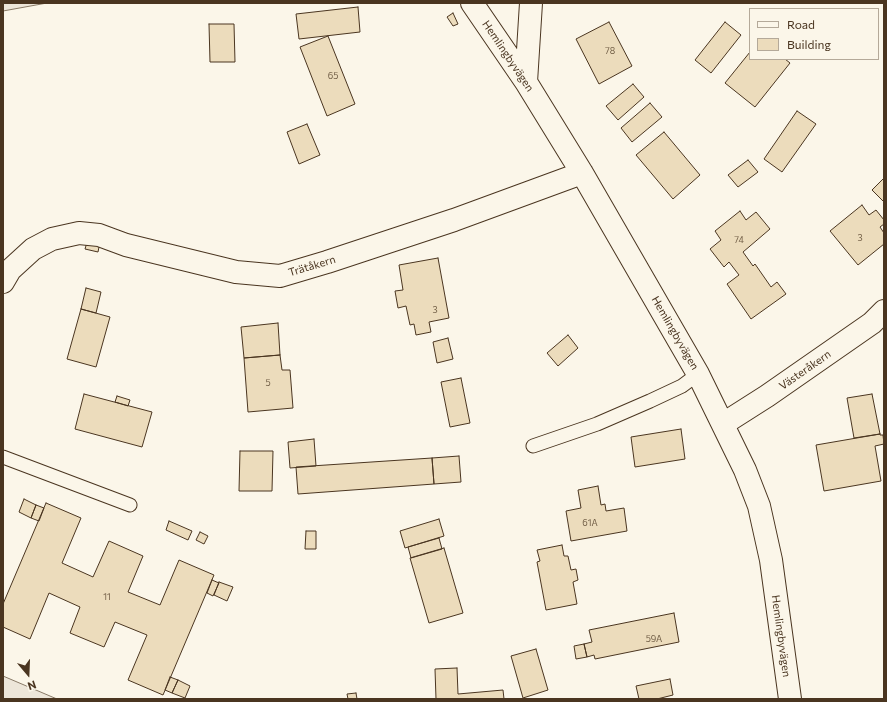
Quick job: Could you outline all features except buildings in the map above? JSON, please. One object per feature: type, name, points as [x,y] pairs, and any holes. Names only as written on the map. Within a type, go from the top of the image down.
[{"type":"street","name":"Hemlingbyvägen","points":[[472,3],[526,82],[582,173],[698,374],[745,470],[759,506],[771,560],[790,699]]},
{"type":"street","points":[[526,82],[531,3]]},
{"type":"street","name":"Trätåkern","points":[[3,282],[10,270],[33,249],[52,238],[79,234],[99,235],[126,245],[236,272],[280,276],[454,220],[582,173]]},
{"type":"street","name":"Västeråkern","points":[[723,424],[768,396],[872,323],[884,311]]},
{"type":"lane","points":[[533,446],[597,424],[650,401],[682,386],[698,374]]},
{"type":"lane","points":[[3,457],[130,504]]},
{"type":"shaded area","points":[[3,3],[47,3],[3,11]]},
{"type":"shaded area","points":[[3,676],[57,699],[3,699]]}]
